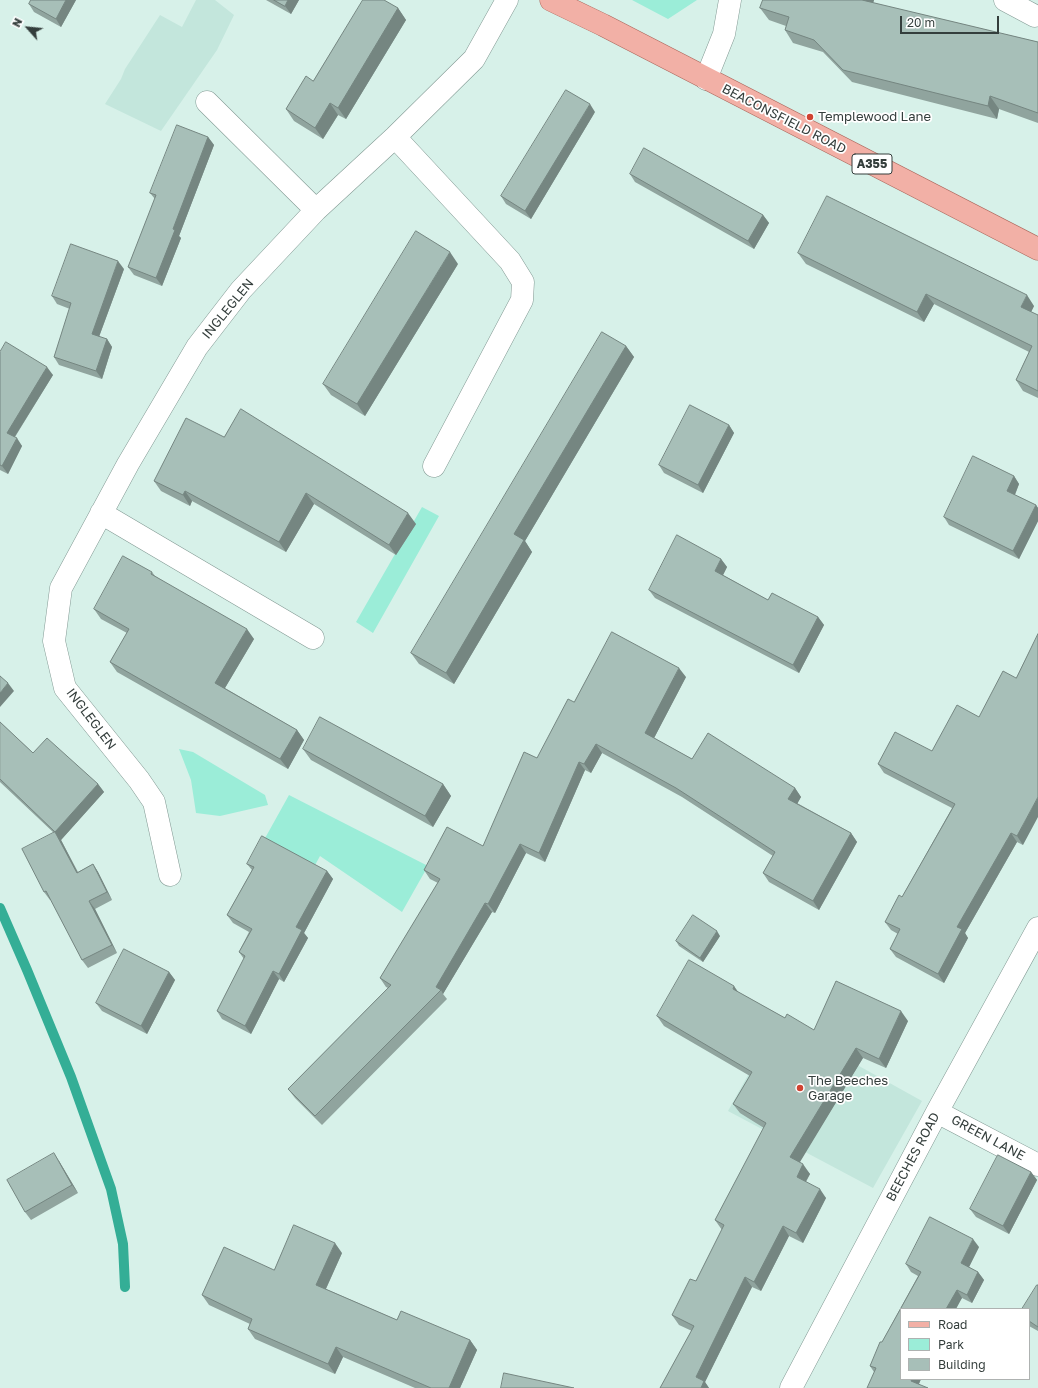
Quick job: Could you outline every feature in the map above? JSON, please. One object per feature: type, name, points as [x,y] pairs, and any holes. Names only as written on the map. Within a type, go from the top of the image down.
[{"type":"main road","name":"BEACONSFIELD ROAD","points":[[551,0],[603,25],[1038,249]]},
{"type":"street","name":"INGLEGLEN","points":[[170,875],[154,802],[139,780],[65,688],[54,641],[61,588],[128,464],[198,347],[241,290],[316,210],[395,137],[474,59],[507,0]]},
{"type":"street","points":[[706,79],[724,34],[730,0]]},
{"type":"street","points":[[1005,0],[1036,16]]},
{"type":"street","points":[[207,102],[316,210]]},
{"type":"street","points":[[395,137],[510,261],[524,282],[522,300],[434,466]]},
{"type":"street","points":[[102,513],[313,638]]},
{"type":"street","name":"BEECHES ROAD","points":[[791,1388],[937,1112],[1038,928]]},
{"type":"street","name":"GREEN LANE","points":[[937,1112],[1038,1165]]},
{"type":"shaded area","points":[[196,0],[215,0],[234,15],[217,50],[161,131],[105,104],[121,79],[125,69],[160,15],[182,27]]},
{"type":"shaded area","points":[[778,1021],[922,1101],[873,1188],[728,1111]]},
{"type":"green space","points":[[632,0],[697,0],[668,19]]},
{"type":"green space","points":[[422,507],[439,516],[373,633],[356,622]]},
{"type":"green space","points":[[179,749],[193,752],[265,795],[268,805],[220,816],[196,813],[191,780]]},
{"type":"green space","points":[[289,795],[428,866],[402,912],[320,856],[314,867],[264,840]]},
{"type":"building","points":[[31,0],[66,0],[56,19],[29,4]]},
{"type":"building","points":[[274,0],[288,0],[285,6]]},
{"type":"building","points":[[363,0],[384,0],[398,8],[338,108],[330,103],[315,128],[286,109],[306,76],[313,81]]},
{"type":"building","points":[[763,0],[862,0],[1038,42],[1038,113],[990,96],[988,106],[843,70],[814,40],[785,30],[789,17],[760,8]]},
{"type":"building","points":[[566,90],[590,104],[525,211],[501,196]]},
{"type":"building","points":[[177,125],[208,137],[173,229],[175,230],[156,278],[128,267],[156,195],[150,193]]},
{"type":"building","points":[[644,148],[763,215],[748,241],[630,174]]},
{"type":"building","points":[[827,196],[1027,295],[1021,307],[1038,315],[1038,391],[1016,380],[1032,346],[926,294],[917,312],[798,253]]},
{"type":"building","points":[[416,231],[450,252],[357,404],[323,384]]},
{"type":"building","points":[[71,244],[118,261],[92,334],[107,339],[96,371],[54,357],[71,303],[52,296]]},
{"type":"building","points":[[602,332],[626,346],[514,534],[524,540],[446,673],[411,653]]},
{"type":"building","points":[[6,342],[47,367],[7,433],[17,438],[2,466],[0,465],[0,352]]},
{"type":"building","points":[[690,405],[729,425],[698,485],[659,465]]},
{"type":"building","points":[[241,409],[408,513],[389,545],[306,493],[279,542],[185,491],[183,495],[154,481],[186,418],[224,437]]},
{"type":"building","points":[[973,456],[1014,476],[1007,491],[1036,505],[1013,551],[944,517]]},
{"type":"building","points":[[677,535],[721,559],[715,571],[768,600],[772,593],[818,617],[793,665],[649,590]]},
{"type":"building","points":[[123,556],[152,572],[151,574],[247,629],[215,683],[297,730],[280,759],[110,662],[129,629],[94,609]]},
{"type":"building","points":[[612,632],[679,668],[645,733],[692,759],[708,733],[795,788],[788,799],[851,833],[813,901],[763,873],[775,852],[676,788],[596,744],[584,764],[579,762],[539,853],[520,844],[488,904],[485,903],[436,987],[441,990],[315,1116],[288,1089],[391,985],[380,978],[440,879],[424,870],[447,827],[483,846],[524,752],[537,758],[568,699],[574,702]]},
{"type":"building","points":[[1038,634],[1038,797],[1017,836],[1011,833],[957,927],[962,929],[938,974],[890,949],[900,929],[885,922],[899,895],[902,897],[955,804],[878,764],[895,732],[932,751],[957,705],[979,717],[1003,671],[1016,678]]},
{"type":"building","points":[[0,676],[8,683],[0,693]]},
{"type":"building","points":[[320,717],[443,784],[425,816],[303,749]]},
{"type":"building","points":[[0,722],[33,753],[47,738],[98,784],[55,832],[0,779]]},
{"type":"building","points":[[55,832],[77,873],[93,864],[107,892],[89,901],[112,945],[82,960],[22,849]]},
{"type":"building","points":[[262,836],[327,871],[296,927],[302,930],[279,974],[273,971],[245,1026],[217,1011],[245,956],[239,952],[252,929],[227,915],[254,867],[247,864]]},
{"type":"building","points":[[693,915],[717,931],[700,958],[676,941]]},
{"type":"building","points":[[124,949],[169,972],[141,1026],[96,1003]]},
{"type":"building","points":[[689,960],[734,986],[733,989],[785,1018],[787,1014],[814,1030],[836,981],[901,1011],[879,1059],[856,1048],[790,1157],[803,1164],[797,1177],[820,1189],[796,1233],[783,1226],[754,1282],[745,1277],[696,1377],[704,1381],[701,1388],[660,1388],[694,1326],[672,1315],[690,1279],[696,1281],[724,1225],[715,1220],[766,1123],[733,1104],[752,1072],[657,1016]]},
{"type":"building","points":[[54,1153],[72,1185],[25,1212],[7,1180]]},
{"type":"building","points":[[998,1155],[1031,1172],[1003,1226],[970,1209]]},
{"type":"building","points":[[930,1217],[973,1239],[961,1263],[978,1272],[967,1295],[957,1290],[947,1308],[901,1308],[921,1272],[906,1264]]},
{"type":"building","points":[[294,1225],[335,1243],[316,1285],[397,1320],[401,1311],[470,1340],[449,1388],[431,1388],[336,1347],[328,1364],[248,1329],[252,1319],[202,1295],[224,1247],[274,1270]]},
{"type":"building","points":[[1038,1285],[1038,1327],[1030,1322],[1030,1308],[1023,1308]]},
{"type":"building","points":[[900,1310],[900,1380],[912,1380],[928,1388],[867,1388],[876,1368],[870,1366],[880,1342],[882,1342]]},
{"type":"building","points":[[504,1373],[574,1388],[501,1388]]},
{"type":"waterway","points":[[0,908],[71,1077],[111,1189],[123,1244],[125,1287]]},
{"type":"place","name":"Templewood Lane","points":[[810,117]]},
{"type":"place","name":"The Beeches Garage","points":[[800,1088]]}]
